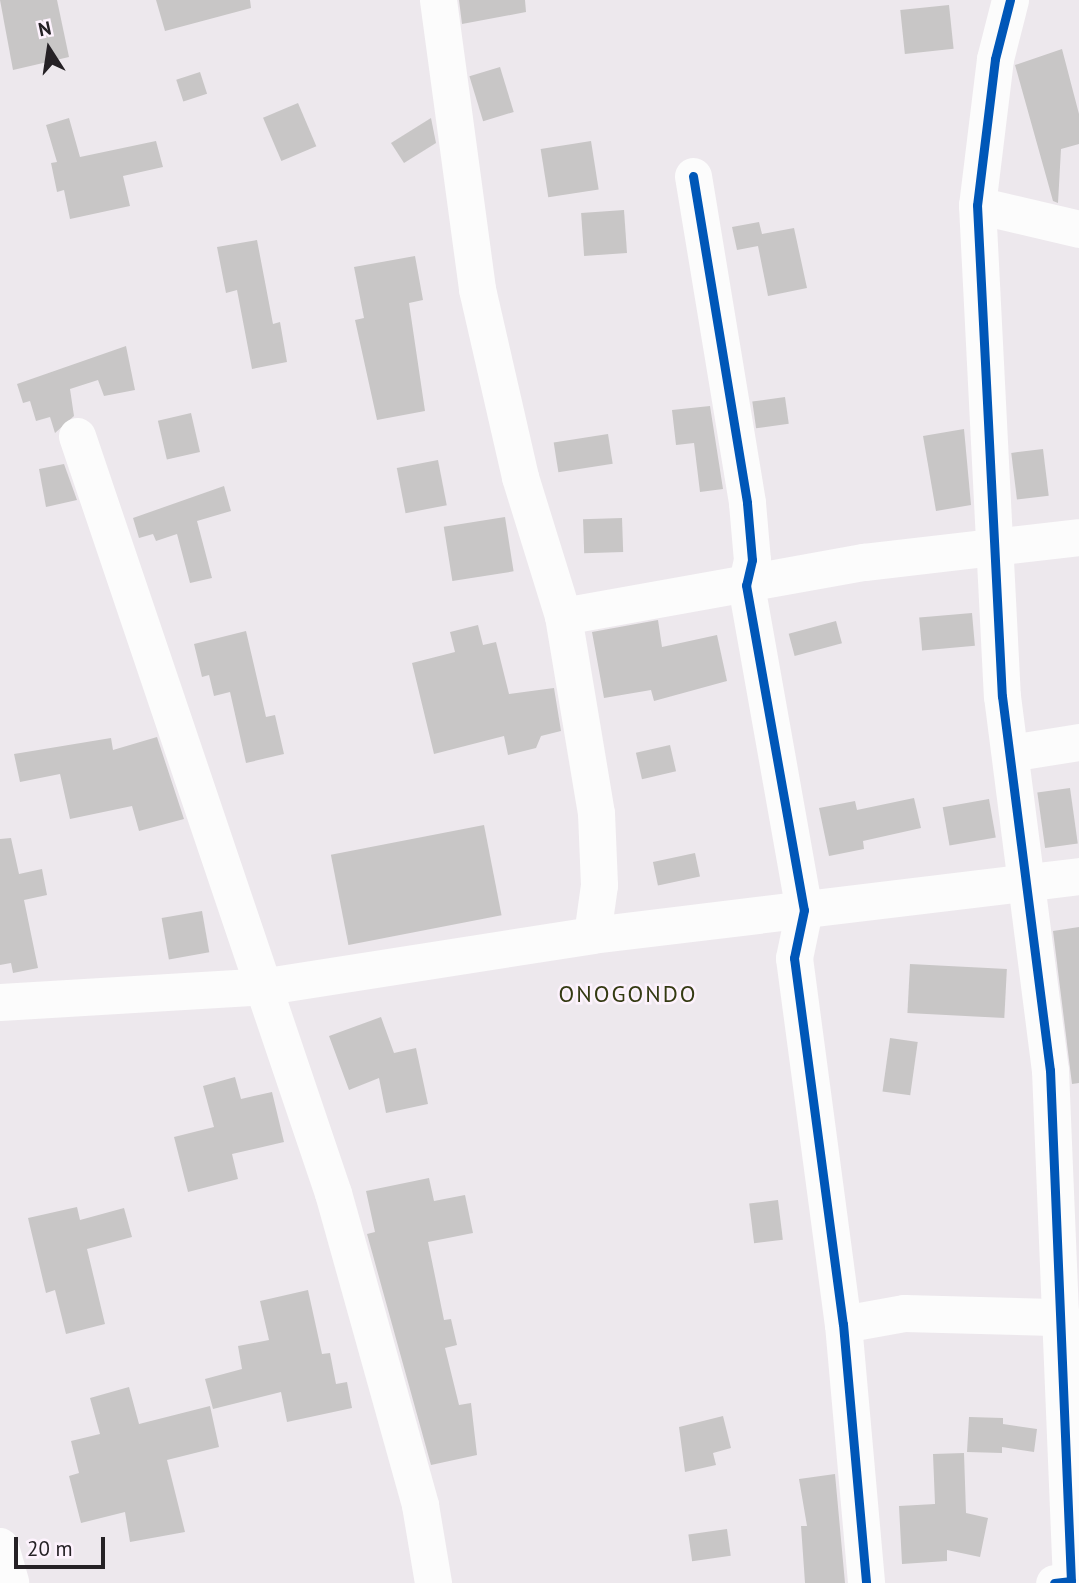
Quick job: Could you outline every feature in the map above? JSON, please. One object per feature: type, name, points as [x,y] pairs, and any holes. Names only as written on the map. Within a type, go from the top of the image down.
[{"type":"main road","points":[[0,1547],[10,1583]]},
{"type":"street","points":[[438,0],[477,289],[520,477],[563,616],[596,813],[599,885],[592,935]]},
{"type":"street","points":[[1010,0],[995,59],[977,205],[993,549],[1010,752],[1050,1070],[1071,1581],[1054,1583]]},
{"type":"street","points":[[693,176],[747,503],[752,560],[747,585],[804,910],[794,958],[843,1324],[866,1583]]},
{"type":"street","points":[[977,205],[1079,229]]},
{"type":"street","points":[[77,436],[267,986],[333,1193],[413,1479],[433,1583]]},
{"type":"street","points":[[563,616],[864,562],[1079,537]]},
{"type":"street","points":[[1010,752],[1079,742]]},
{"type":"street","points":[[0,1002],[267,986],[592,935],[1079,876]]},
{"type":"street","points":[[843,1324],[904,1313],[1062,1317]]},
{"type":"building","points":[[0,0],[57,0],[69,57],[13,70]]},
{"type":"building","points":[[156,0],[250,0],[251,8],[165,31]]},
{"type":"building","points":[[459,0],[525,0],[526,12],[462,24]]},
{"type":"building","points":[[949,5],[954,49],[905,54],[900,10]]},
{"type":"building","points":[[1062,49],[1079,114],[1079,144],[1061,149],[1058,203],[1053,201],[1015,65]]},
{"type":"building","points":[[500,67],[514,112],[483,121],[469,76]]},
{"type":"building","points":[[200,72],[207,94],[183,102],[176,80]]},
{"type":"building","points":[[298,103],[316,146],[281,161],[263,118]]},
{"type":"building","points":[[69,118],[80,157],[156,141],[163,167],[123,176],[130,206],[70,219],[64,190],[57,192],[51,163],[57,162],[46,125]]},
{"type":"building","points":[[431,118],[436,143],[404,163],[391,143]]},
{"type":"building","points":[[591,141],[599,189],[548,197],[541,149]]},
{"type":"building","points":[[624,210],[627,253],[584,256],[581,213]]},
{"type":"building","points":[[759,222],[762,234],[794,228],[807,288],[768,296],[758,246],[737,250],[732,227]]},
{"type":"building","points":[[257,240],[273,324],[280,322],[287,362],[252,369],[237,290],[226,293],[217,247]]},
{"type":"building","points":[[415,256],[423,300],[409,303],[425,411],[377,420],[355,320],[364,318],[354,267]]},
{"type":"building","points":[[126,346],[135,390],[104,396],[98,380],[70,389],[74,416],[55,433],[50,417],[36,421],[30,401],[23,403],[17,384]]},
{"type":"building","points":[[785,397],[789,424],[756,428],[752,402]]},
{"type":"building","points":[[710,406],[723,489],[700,492],[694,443],[676,445],[672,410]]},
{"type":"building","points":[[191,413],[200,452],[167,460],[158,421]]},
{"type":"building","points":[[964,429],[971,505],[936,511],[923,436]]},
{"type":"building","points":[[608,434],[613,464],[558,472],[554,443]]},
{"type":"building","points":[[1043,449],[1049,496],[1017,500],[1011,453]]},
{"type":"building","points":[[438,460],[447,505],[406,513],[397,468]]},
{"type":"building","points":[[64,464],[77,500],[46,507],[39,469]]},
{"type":"building","points":[[224,486],[231,511],[197,521],[212,578],[190,583],[177,534],[156,541],[153,534],[139,538],[133,518]]},
{"type":"building","points":[[505,517],[514,571],[452,581],[444,527]]},
{"type":"building","points":[[622,518],[623,552],[584,553],[583,519]]},
{"type":"building","points":[[972,613],[975,646],[922,650],[919,618]]},
{"type":"building","points":[[658,620],[662,647],[717,635],[727,681],[654,701],[651,690],[604,698],[592,632]]},
{"type":"building","points":[[836,621],[842,643],[795,656],[789,634]]},
{"type":"building","points":[[478,625],[483,645],[496,642],[509,694],[554,688],[561,731],[541,736],[536,748],[508,755],[504,736],[434,754],[412,663],[455,652],[450,632]]},
{"type":"building","points":[[246,631],[266,717],[275,715],[284,754],[246,763],[230,692],[214,696],[209,675],[202,677],[194,644]]},
{"type":"building","points":[[157,737],[184,819],[139,831],[132,806],[70,819],[60,774],[20,782],[14,754],[111,738],[113,750]]},
{"type":"building","points":[[670,745],[676,771],[642,779],[636,753]]},
{"type":"building","points":[[1070,788],[1078,843],[1045,848],[1037,793]]},
{"type":"building","points":[[914,798],[921,828],[863,841],[864,849],[829,856],[819,808],[855,801],[857,810]]},
{"type":"building","points":[[989,799],[996,837],[949,846],[943,807]]},
{"type":"building","points":[[484,825],[502,915],[348,945],[331,855]]},
{"type":"building","points":[[11,838],[19,874],[42,869],[47,895],[24,900],[38,968],[13,973],[11,963],[0,965],[0,839]]},
{"type":"building","points":[[695,853],[700,876],[658,885],[653,862]]},
{"type":"building","points":[[202,911],[209,952],[169,959],[162,918]]},
{"type":"building","points":[[1079,927],[1079,1083],[1072,1084],[1053,931]]},
{"type":"building","points":[[910,964],[1007,969],[1004,1018],[907,1013]]},
{"type":"building","points":[[381,1017],[394,1053],[416,1048],[428,1104],[386,1113],[379,1078],[349,1090],[329,1036]]},
{"type":"building","points":[[890,1038],[918,1042],[910,1095],[882,1091]]},
{"type":"building","points":[[235,1077],[241,1099],[272,1092],[284,1142],[232,1154],[238,1179],[188,1192],[174,1137],[214,1127],[203,1086]]},
{"type":"building","points":[[429,1178],[434,1201],[465,1195],[473,1233],[428,1242],[444,1320],[451,1319],[457,1345],[445,1348],[459,1405],[471,1403],[477,1455],[431,1465],[367,1234],[375,1232],[366,1191]]},
{"type":"building","points":[[778,1200],[783,1240],[754,1243],[749,1204]]},
{"type":"building","points":[[77,1207],[80,1220],[124,1208],[132,1237],[87,1249],[105,1324],[66,1334],[55,1290],[46,1293],[28,1218]]},
{"type":"building","points":[[308,1290],[322,1354],[330,1353],[336,1384],[347,1382],[352,1408],[287,1422],[281,1392],[213,1409],[205,1379],[242,1369],[238,1346],[269,1340],[260,1301]]},
{"type":"building","points":[[129,1387],[139,1424],[210,1406],[219,1447],[167,1460],[185,1532],[130,1542],[125,1512],[81,1523],[69,1476],[79,1473],[71,1441],[100,1434],[90,1398]]},
{"type":"building","points":[[723,1416],[731,1448],[713,1453],[716,1465],[685,1472],[679,1427]]},
{"type":"building","points":[[969,1417],[1003,1418],[1003,1424],[1037,1429],[1034,1452],[1002,1447],[1002,1453],[967,1452]]},
{"type":"building","points":[[964,1453],[966,1513],[988,1518],[980,1557],[947,1550],[947,1561],[902,1564],[899,1506],[935,1504],[933,1454]]},
{"type":"building","points":[[835,1474],[845,1583],[805,1583],[801,1526],[807,1526],[799,1479]]},
{"type":"building","points":[[727,1529],[731,1556],[692,1561],[688,1534]]},
{"type":"cycle path","points":[[1010,0],[995,59],[977,205],[1002,696],[1050,1070],[1071,1581],[1054,1583]]},
{"type":"cycle path","points":[[693,176],[747,503],[752,560],[746,585],[804,910],[794,958],[843,1324],[866,1583]]},
{"type":"district","name":"ONOGONDO","points":[[628,994]]}]
